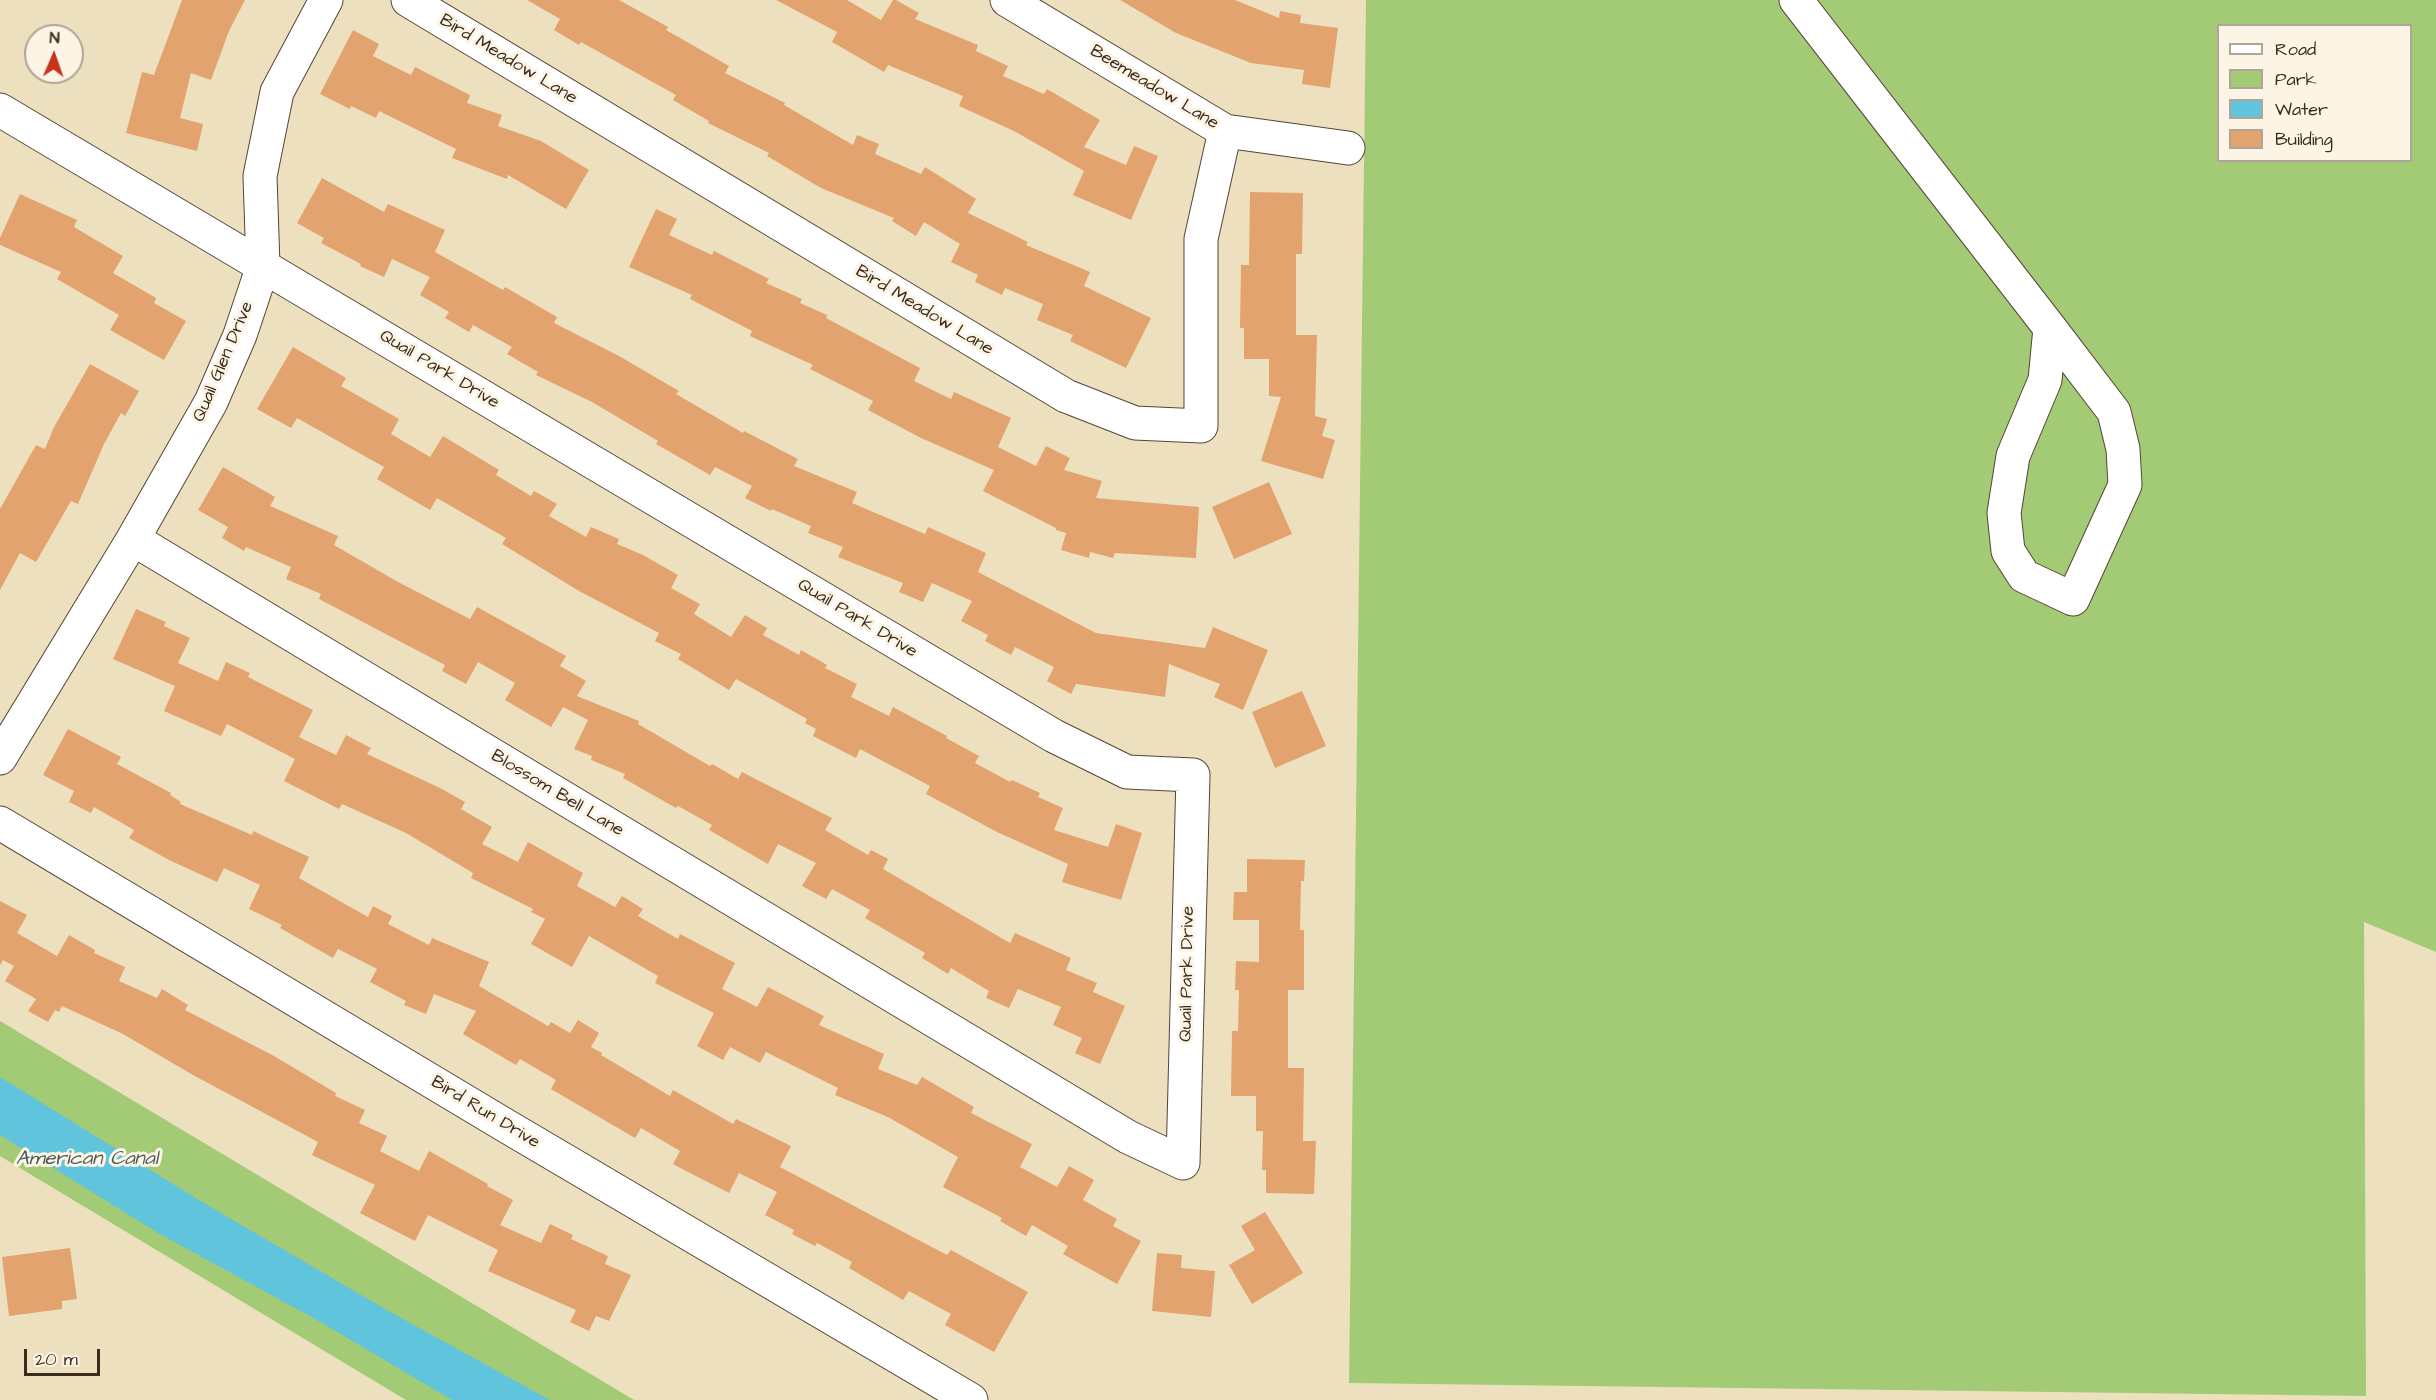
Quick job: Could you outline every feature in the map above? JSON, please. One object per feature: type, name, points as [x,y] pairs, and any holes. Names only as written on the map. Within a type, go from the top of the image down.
[{"type":"street","name":"Quail Glen Drive","points":[[0,758],[133,539],[211,402],[240,335],[263,266],[260,176],[277,92],[326,0]]},
{"type":"street","name":"Bird Meadow Lane","points":[[408,0],[1066,396],[1135,423],[1201,426],[1201,239],[1225,131]]},
{"type":"street","name":"Beemeadow Lane","points":[[1007,0],[1225,131],[1348,148]]},
{"type":"street","points":[[1796,0],[2050,328],[2114,412],[2123,449],[2125,485],[2073,599],[2024,576],[2008,551],[2004,513],[2013,456],[2045,380],[2050,328]]},
{"type":"street","name":"Quail Park Drive","points":[[0,110],[1054,736],[1127,772],[1193,775],[1183,1163],[1128,1137],[982,1049]]},
{"type":"street","name":"Blossom Bell Lane","points":[[133,539],[982,1049]]},
{"type":"street","name":"Bird Run Drive","points":[[0,823],[497,1121],[971,1400]]},
{"type":"green space","points":[[1366,0],[2436,0],[2436,952],[2364,922],[2366,1396],[1349,1383]]},
{"type":"green space","points":[[0,1021],[634,1400],[406,1400],[0,1156]]},
{"type":"water","name":"American Canal","points":[[0,1077],[202,1202],[392,1313],[550,1400],[452,1400],[317,1320],[158,1233],[0,1135]]},
{"type":"building","points":[[182,0],[245,0],[229,31],[211,80],[191,73],[180,118],[203,124],[197,151],[126,133],[142,72],[154,75]]},
{"type":"building","points":[[527,0],[619,0],[668,27],[666,30],[729,66],[725,73],[785,103],[784,105],[853,145],[857,135],[879,144],[875,154],[921,174],[925,167],[976,199],[968,213],[1028,242],[1026,245],[1090,272],[1084,286],[1151,318],[1126,368],[1070,341],[1073,335],[1037,320],[1043,304],[1005,288],[1002,295],[975,282],[978,275],[951,262],[960,244],[924,222],[916,236],[892,221],[894,218],[821,188],[767,156],[769,153],[708,123],[709,121],[673,100],[676,95],[581,42],[579,45],[554,30],[560,19]]},
{"type":"building","points":[[776,0],[847,0],[881,20],[893,0],[896,0],[919,13],[915,19],[978,45],[976,51],[1008,66],[1003,76],[1044,94],[1047,89],[1100,120],[1084,147],[1126,165],[1134,146],[1158,156],[1131,220],[1073,195],[1084,171],[1014,131],[959,106],[963,96],[888,65],[884,72],[832,42],[837,32]]},
{"type":"building","points":[[1120,0],[1235,0],[1279,18],[1280,11],[1301,15],[1300,23],[1338,28],[1330,88],[1302,84],[1304,70],[1251,63],[1176,33]]},
{"type":"building","points":[[353,30],[379,44],[373,56],[411,75],[415,67],[470,95],[467,103],[502,115],[498,126],[541,141],[589,170],[566,209],[508,175],[507,179],[452,158],[456,149],[379,111],[376,118],[351,106],[350,109],[320,94]]},
{"type":"building","points":[[322,178],[384,212],[388,204],[445,230],[435,252],[503,290],[505,287],[557,317],[554,323],[619,356],[679,391],[676,394],[743,433],[744,431],[798,459],[794,466],[857,492],[852,503],[925,534],[928,527],[986,553],[978,572],[1096,633],[1205,648],[1213,627],[1268,650],[1243,710],[1214,697],[1220,684],[1169,664],[1165,697],[1076,684],[1071,694],[1047,681],[1054,667],[1015,647],[1011,655],[985,641],[988,635],[961,621],[972,601],[932,583],[923,602],[899,592],[903,583],[838,557],[843,547],[808,533],[811,526],[772,509],[771,511],[745,498],[752,486],[715,467],[710,475],[656,444],[658,441],[592,402],[536,375],[538,372],[507,354],[512,347],[473,325],[469,332],[445,318],[449,312],[420,295],[430,277],[392,259],[384,277],[321,243],[324,238],[297,223]]},
{"type":"building","points":[[1250,192],[1303,193],[1302,254],[1296,254],[1296,335],[1317,335],[1315,416],[1327,419],[1322,436],[1335,440],[1323,479],[1261,461],[1281,397],[1269,396],[1269,359],[1244,359],[1244,328],[1240,328],[1241,265],[1249,265]]},
{"type":"building","points":[[20,194],[77,220],[74,227],[123,256],[113,273],[156,298],[154,303],[186,321],[164,360],[110,330],[119,315],[57,279],[61,272],[0,245],[0,238]]},
{"type":"building","points":[[656,209],[677,219],[669,235],[712,255],[714,251],[769,279],[766,283],[802,299],[800,303],[827,315],[826,318],[920,368],[914,381],[951,399],[954,392],[1011,418],[998,447],[1036,466],[1046,446],[1070,458],[1064,470],[1102,481],[1096,498],[1199,507],[1196,558],[1115,553],[1113,558],[1090,552],[1089,558],[1061,550],[1066,533],[1056,530],[983,491],[994,470],[921,438],[868,410],[873,401],[810,369],[813,365],[750,336],[752,331],[690,299],[692,295],[629,267]]},
{"type":"building","points":[[293,347],[346,378],[341,386],[399,419],[391,434],[430,457],[443,436],[499,470],[496,475],[531,496],[534,491],[557,504],[549,516],[586,537],[591,527],[619,539],[617,544],[643,555],[678,575],[671,588],[700,604],[694,614],[731,637],[745,615],[767,628],[763,635],[799,655],[801,650],[827,665],[825,668],[857,684],[851,697],[889,716],[893,707],[979,756],[975,763],[1010,782],[1012,780],[1040,793],[1038,797],[1063,808],[1054,830],[1108,847],[1116,824],[1142,833],[1121,900],[1062,882],[1068,864],[997,832],[926,794],[930,786],[860,749],[856,758],[813,736],[816,729],[805,723],[807,719],[736,679],[729,690],[678,659],[681,654],[655,641],[659,633],[579,591],[502,544],[506,538],[437,498],[430,510],[377,479],[384,467],[297,418],[291,428],[257,409]]},
{"type":"building","points":[[90,364],[139,391],[125,416],[121,413],[104,444],[78,504],[71,501],[36,562],[20,553],[0,590],[0,509],[36,445],[45,449],[54,427]]},
{"type":"building","points":[[223,467],[275,497],[270,506],[338,536],[334,545],[398,582],[470,619],[477,607],[566,656],[560,666],[586,681],[577,696],[639,721],[638,724],[710,766],[712,764],[738,779],[742,772],[832,818],[825,830],[868,855],[871,850],[888,859],[883,869],[1010,943],[1015,933],[1071,958],[1066,970],[1097,983],[1093,992],[1125,1006],[1100,1064],[1075,1053],[1082,1038],[1053,1025],[1061,1007],[1018,989],[1009,1008],[986,998],[989,991],[951,968],[948,974],[922,958],[925,953],[865,918],[870,910],[832,889],[826,899],[802,886],[816,863],[778,844],[768,864],[709,830],[712,825],[623,778],[625,774],[591,760],[592,756],[574,749],[588,720],[563,707],[551,727],[505,700],[515,683],[478,662],[466,684],[442,671],[445,665],[319,599],[321,594],[286,579],[291,567],[246,547],[244,551],[222,538],[228,527],[198,510]]},
{"type":"building","points":[[1269,482],[1292,534],[1234,559],[1212,507]]},
{"type":"building","points":[[136,609],[166,622],[164,626],[190,638],[178,663],[218,681],[226,662],[250,673],[248,677],[313,710],[299,737],[336,755],[346,735],[371,748],[367,754],[465,802],[461,809],[492,827],[482,844],[518,862],[528,842],[583,873],[577,886],[615,907],[622,896],[643,909],[638,916],[678,939],[680,934],[735,963],[722,989],[757,1007],[768,987],[824,1016],[819,1025],[884,1054],[878,1069],[917,1085],[922,1077],[974,1107],[971,1113],[1032,1144],[1020,1167],[1057,1187],[1069,1166],[1094,1180],[1083,1200],[1117,1219],[1113,1226],[1141,1241],[1117,1284],[1063,1254],[1068,1246],[1032,1225],[1026,1236],[1000,1221],[1002,1218],[943,1187],[958,1157],[888,1117],[835,1095],[838,1088],[766,1052],[760,1063],[730,1047],[723,1060],[697,1046],[714,1013],[655,983],[658,976],[589,936],[572,967],[531,944],[545,919],[531,912],[533,909],[471,878],[473,873],[406,833],[342,804],[339,809],[284,781],[295,759],[227,724],[221,736],[164,711],[175,686],[113,659]]},
{"type":"building","points":[[1302,691],[1326,746],[1275,768],[1252,712]]},
{"type":"building","points":[[68,729],[121,757],[117,764],[171,793],[170,795],[181,802],[180,804],[252,835],[253,831],[309,857],[299,878],[368,917],[373,906],[392,916],[388,924],[429,945],[432,938],[489,962],[479,986],[548,1026],[551,1022],[570,1033],[578,1020],[599,1033],[591,1047],[670,1096],[673,1090],[733,1124],[736,1119],[791,1146],[780,1167],[947,1255],[951,1250],[1028,1292],[994,1352],[945,1325],[951,1314],[909,1291],[903,1300],[849,1268],[852,1262],[817,1243],[815,1246],[792,1234],[794,1230],[765,1215],[777,1192],[739,1173],[729,1193],[673,1164],[680,1151],[641,1128],[635,1138],[551,1089],[556,1080],[520,1059],[516,1065],[463,1034],[476,1011],[434,994],[426,1014],[404,1005],[406,1001],[370,982],[377,969],[338,949],[333,958],[280,928],[282,925],[249,909],[260,885],[224,868],[217,882],[129,838],[134,830],[94,807],[91,813],[69,802],[74,791],[43,775]]},
{"type":"building","points":[[1247,859],[1305,860],[1304,881],[1301,881],[1300,930],[1304,930],[1304,990],[1288,990],[1288,1068],[1304,1068],[1303,1141],[1316,1141],[1314,1194],[1266,1193],[1266,1170],[1262,1170],[1263,1131],[1256,1131],[1256,1096],[1231,1096],[1232,1031],[1238,1031],[1239,990],[1235,990],[1236,961],[1259,962],[1259,920],[1233,920],[1234,892],[1247,892]]},
{"type":"building","points":[[0,901],[27,915],[17,933],[57,956],[69,935],[95,950],[94,953],[125,967],[119,981],[157,998],[162,989],[188,1005],[185,1010],[274,1056],[336,1093],[335,1096],[365,1110],[359,1123],[387,1136],[380,1151],[419,1171],[429,1151],[513,1200],[500,1225],[541,1243],[550,1224],[573,1235],[571,1239],[608,1256],[605,1264],[631,1275],[609,1321],[596,1316],[589,1331],[570,1322],[576,1310],[488,1271],[498,1250],[428,1215],[415,1241],[360,1213],[375,1185],[312,1155],[318,1142],[193,1075],[123,1034],[62,1006],[59,1012],[55,1010],[48,1022],[28,1011],[36,999],[5,981],[14,966],[3,960],[0,965]]},
{"type":"building","points":[[1265,1212],[1303,1273],[1252,1304],[1229,1265],[1255,1250],[1241,1226]]},
{"type":"building","points":[[70,1248],[77,1299],[62,1301],[62,1309],[9,1316],[2,1257]]},
{"type":"building","points":[[1157,1253],[1182,1255],[1181,1268],[1215,1271],[1211,1317],[1152,1311]]}]
